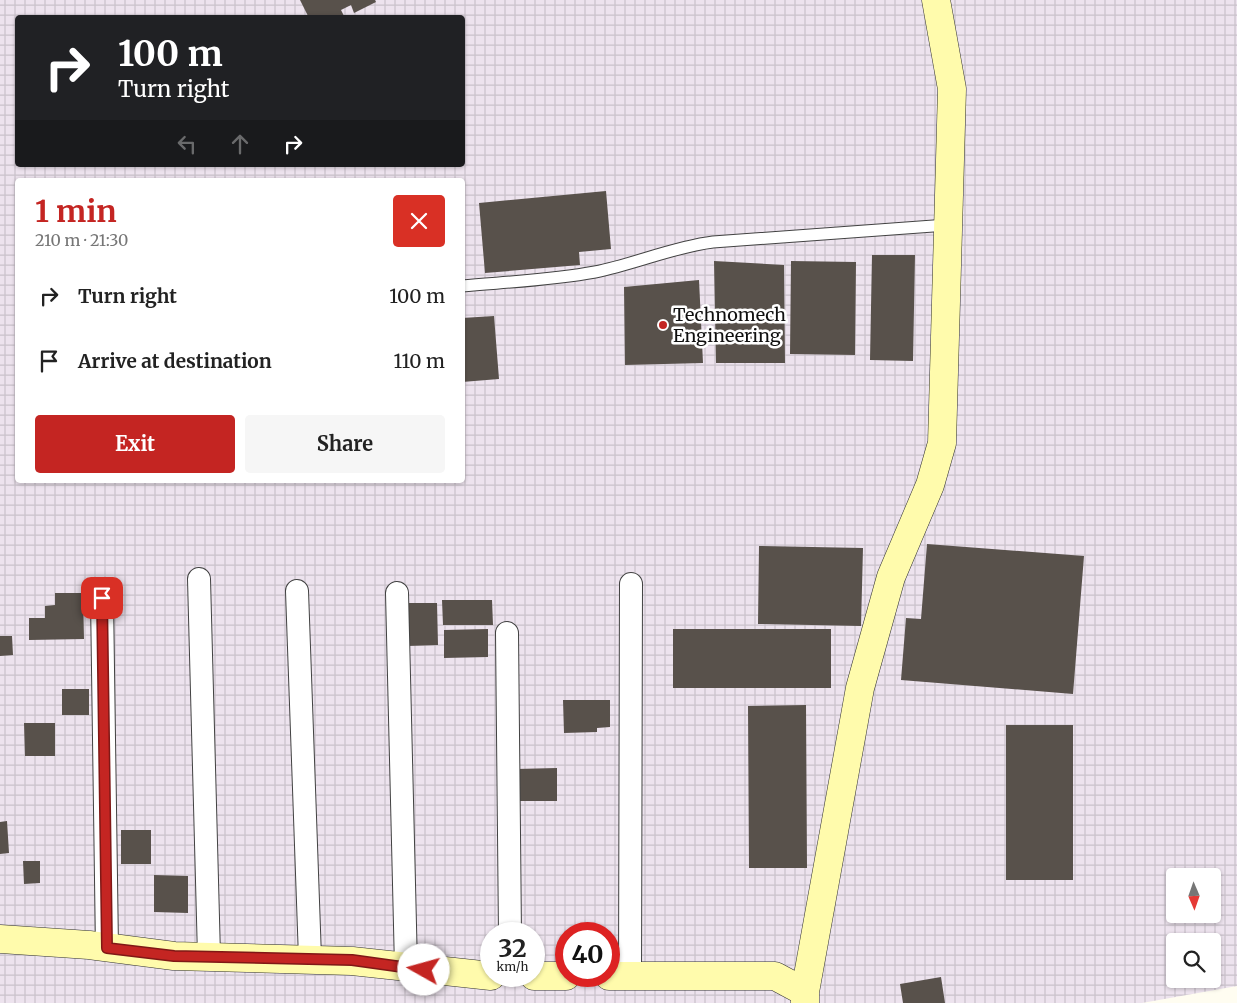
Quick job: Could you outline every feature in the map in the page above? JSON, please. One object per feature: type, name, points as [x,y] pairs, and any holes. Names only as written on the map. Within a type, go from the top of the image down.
[{"type":"street","points":[[620,976],[775,976],[805,998],[860,688],[891,577],[930,485],[942,443],[952,89],[936,0]]},
{"type":"street","points":[[199,579],[209,956]]},
{"type":"street","points":[[620,943],[631,584]]},
{"type":"street","points":[[298,591],[310,958]]},
{"type":"street","points":[[397,593],[406,967]]},
{"type":"street","points":[[102,598],[107,948]]},
{"type":"street","points":[[507,633],[510,922]]},
{"type":"street","points":[[0,939],[174,956],[352,960],[480,975]]},
{"type":"lane","points":[[465,286],[594,272],[706,243],[947,225]]},
{"type":"shaded area","points":[[0,0],[1237,0],[1237,986],[1142,1003],[0,1003]]},
{"type":"building","points":[[300,0],[375,0],[376,2],[354,13],[351,5],[341,10],[344,15],[308,15]]},
{"type":"building","points":[[606,191],[611,249],[579,252],[580,265],[485,273],[479,203]]},
{"type":"building","points":[[872,255],[915,255],[913,361],[870,360]]},
{"type":"building","points":[[714,261],[784,265],[785,363],[716,363]]},
{"type":"building","points":[[791,261],[856,262],[855,355],[790,354]]},
{"type":"building","name":"Technomech Engineering","points":[[699,280],[703,363],[625,365],[624,287]]},
{"type":"building","points":[[494,316],[499,379],[465,382],[465,318]]},
{"type":"building","points":[[927,544],[1084,556],[1073,694],[901,680],[906,618],[921,619]]},
{"type":"building","points":[[759,546],[863,548],[861,626],[758,624]]},
{"type":"building","points":[[55,593],[83,593],[84,639],[29,640],[29,618],[45,618],[45,606],[55,605]]},
{"type":"building","points":[[442,600],[492,600],[493,625],[443,625]]},
{"type":"building","points":[[407,603],[437,603],[438,645],[407,646]]},
{"type":"building","points":[[488,629],[488,657],[444,658],[444,630]]},
{"type":"building","points":[[673,629],[831,629],[831,688],[673,688]]},
{"type":"building","points":[[0,636],[12,636],[13,655],[0,656]]},
{"type":"building","points":[[62,689],[89,689],[89,715],[62,715]]},
{"type":"building","points":[[563,700],[610,700],[610,727],[597,728],[597,732],[564,733]]},
{"type":"building","points":[[806,705],[807,868],[749,868],[748,706]]},
{"type":"building","points":[[24,723],[55,723],[55,756],[25,756]]},
{"type":"building","points":[[1006,725],[1073,725],[1073,880],[1006,880]]},
{"type":"building","points":[[557,768],[557,801],[517,801],[516,769]]},
{"type":"building","points":[[7,821],[9,853],[0,854],[0,822]]},
{"type":"building","points":[[121,830],[151,830],[151,864],[121,864]]},
{"type":"building","points":[[23,861],[40,861],[40,883],[24,884]]},
{"type":"building","points":[[154,875],[188,876],[188,913],[154,912]]},
{"type":"building","points":[[941,977],[945,1003],[903,1003],[900,984]]},
{"type":"place","name":"Technomech Engineering","points":[[663,325]]},
{"type":"route","points":[[102,598],[107,948],[174,956],[352,960],[424,970]]}]
